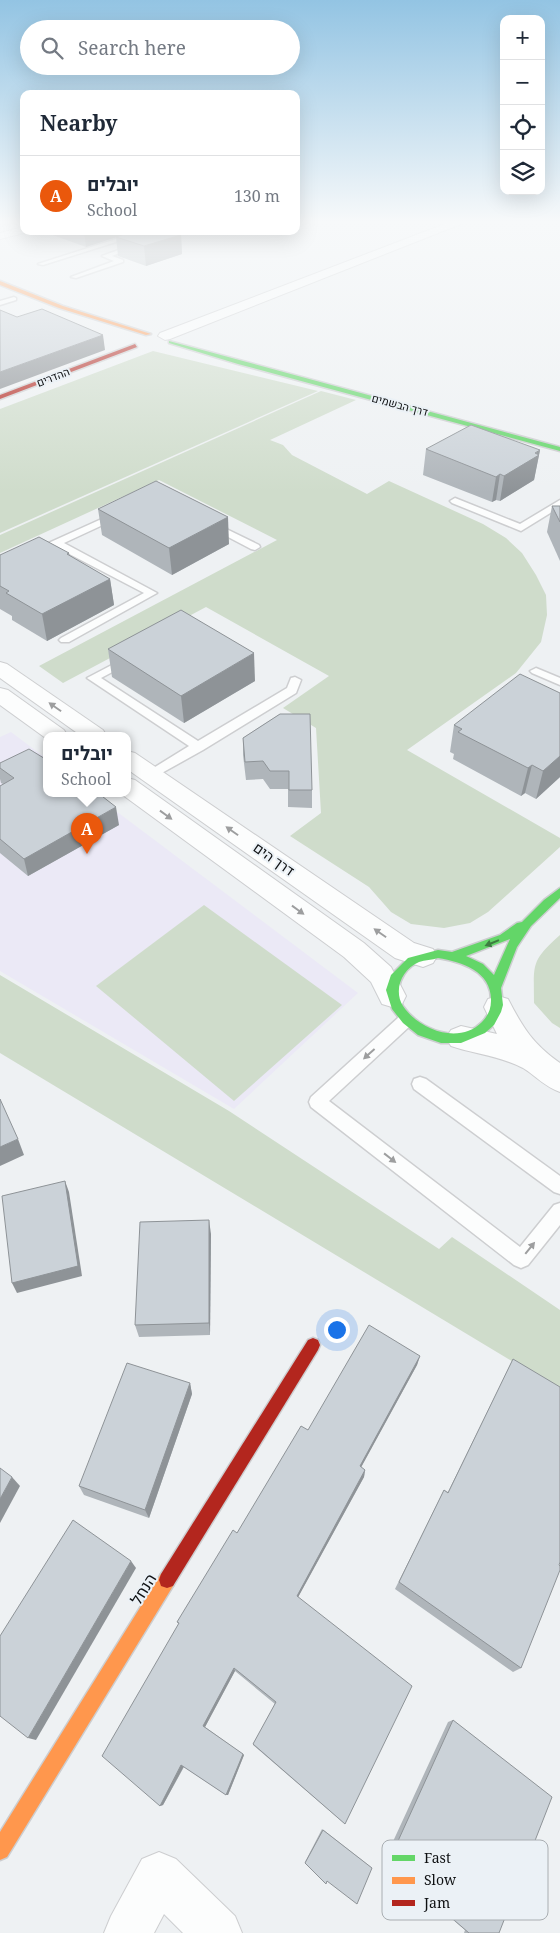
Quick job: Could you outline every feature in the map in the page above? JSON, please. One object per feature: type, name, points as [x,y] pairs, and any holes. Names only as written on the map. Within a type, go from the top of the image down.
[{"type":"street","points":[[50,312],[134,343],[162,344],[240,312]]},
{"type":"street","points":[[80,312],[148,334],[162,344]]},
{"type":"street","name":"ההדרים","points":[[0,397],[134,343],[148,334]]},
{"type":"street","name":"דרך הבשמים","points":[[162,344],[560,448]]},
{"type":"street","points":[[0,668],[91,732]]},
{"type":"street","points":[[0,695],[52,732]]},
{"type":"street","name":"דרך הים","points":[[131,761],[405,951],[422,956]]},
{"type":"street","name":"דרך הים","points":[[131,789],[354,950],[381,975],[392,996]]},
{"type":"street","points":[[454,956],[504,938],[527,923],[560,892]]},
{"type":"street","points":[[461,1038],[483,1030],[493,1019],[504,957],[527,923]]},
{"type":"street","points":[[531,1059],[488,1043],[461,1038],[436,1037],[420,1031],[405,1021],[396,1009],[392,996],[392,984],[398,972],[409,962],[422,956],[438,954],[454,956],[469,961],[483,970],[497,997],[508,1031],[531,1059],[560,1079]]},
{"type":"street","name":"הנחל","points":[[0,1850],[313,1345]]},
{"type":"street","points":[[128,1933],[159,1876],[218,1933]]},
{"type":"lane","points":[[455,501],[521,528],[560,503]]},
{"type":"lane","points":[[0,569],[129,509]]},
{"type":"lane","points":[[206,522],[255,547]]},
{"type":"lane","points":[[57,543],[152,593],[65,640]]},
{"type":"lane","points":[[142,652],[93,678],[199,748]]},
{"type":"lane","points":[[536,671],[560,682]]},
{"type":"lane","points":[[151,775],[199,748],[292,690],[295,680]]},
{"type":"lane","points":[[405,1021],[317,1102],[521,1259],[560,1210]]},
{"type":"lane","points":[[420,1084],[560,1186]]},
{"type":"shaded area","points":[[11,732],[43,756],[43,797],[97,797],[358,993],[234,1109],[0,971],[0,737]]},
{"type":"green space","points":[[153,351],[318,391],[0,533],[0,409]]},
{"type":"green space","points":[[321,391],[356,400],[270,440],[283,445],[292,455],[367,494],[389,481],[483,524],[506,538],[522,553],[546,595],[547,615],[541,642],[516,673],[407,750],[560,838],[560,847],[488,912],[470,923],[444,928],[411,924],[391,912],[369,887],[290,836],[321,813],[316,728],[283,708],[329,676],[206,607],[63,683],[39,666],[277,540],[159,480],[0,553],[0,535]]},
{"type":"green space","points":[[204,905],[342,1005],[234,1101],[96,986]]},
{"type":"green space","points":[[560,935],[560,1028],[552,1023],[534,1003],[534,971],[543,952]]},
{"type":"green space","points":[[0,975],[229,1111],[439,1249],[452,1237],[560,1310],[560,1390],[0,1053]]},
{"type":"building","points":[[0,312],[17,317],[32,312],[50,312],[103,335],[0,372]]},
{"type":"building","points":[[471,425],[540,450],[535,453],[539,455],[504,476],[500,474],[496,477],[426,449]]},
{"type":"building","points":[[156,481],[228,517],[169,548],[98,509]]},
{"type":"building","points":[[552,506],[560,506],[560,522]]},
{"type":"building","points":[[39,537],[69,553],[67,554],[110,579],[42,614],[6,593],[9,591],[0,586],[0,555]]},
{"type":"building","points":[[181,610],[254,653],[181,696],[108,649]]},
{"type":"building","points":[[520,674],[560,693],[560,756],[543,771],[532,765],[528,768],[458,732],[462,729],[454,725]]},
{"type":"building","points":[[280,714],[310,714],[312,790],[289,790],[289,771],[270,771],[263,761],[245,762],[243,738]]},
{"type":"building","points":[[29,749],[43,758],[43,797],[103,797],[116,807],[24,859],[0,839],[0,786],[14,778],[0,768],[0,763]]},
{"type":"building","points":[[0,1099],[18,1139],[0,1147]]},
{"type":"building","points":[[65,1181],[78,1266],[12,1283],[2,1196]]},
{"type":"building","points":[[209,1220],[209,1323],[135,1325],[140,1222]]},
{"type":"building","points":[[369,1325],[420,1356],[360,1466],[365,1470],[297,1596],[412,1686],[345,1824],[253,1744],[276,1702],[234,1668],[203,1726],[243,1754],[226,1795],[181,1765],[160,1806],[102,1756],[179,1623],[177,1622],[233,1530],[237,1533],[301,1426],[308,1430]]},
{"type":"building","points":[[513,1359],[560,1387],[560,1570],[521,1668],[399,1582],[444,1490],[448,1493]]},
{"type":"building","points":[[127,1363],[190,1383],[145,1510],[79,1486]]},
{"type":"building","points":[[0,1468],[12,1477],[0,1499]]},
{"type":"building","points":[[73,1520],[131,1561],[28,1738],[0,1716],[0,1636]]},
{"type":"building","points":[[453,1720],[552,1797],[535,1840],[398,1840]]},
{"type":"building","points":[[323,1830],[372,1868],[357,1904],[327,1881],[326,1884],[305,1863]]},
{"type":"building","points":[[454,1920],[504,1920],[499,1933],[469,1933]]},
{"type":"traffic: fast","points":[[171,342],[240,363],[560,449]]},
{"type":"traffic: fast","points":[[496,988],[506,958],[519,934],[537,913],[560,892]]},
{"type":"traffic: fast","points":[[454,956],[504,938],[521,926]]},
{"type":"traffic: fast","points":[[438,954],[470,962],[488,974],[494,983],[497,993],[496,1009],[489,1022],[481,1030],[461,1038],[441,1038],[422,1031],[407,1020],[396,1006],[392,990],[397,975],[412,961],[438,954]]},
{"type":"traffic: slow","points":[[78,312],[148,334]]},
{"type":"traffic: slow","points":[[0,1850],[167,1580]]},
{"type":"traffic: jam","points":[[0,397],[135,346]]},
{"type":"traffic: jam","points":[[167,1580],[313,1345]]},
{"type":"place","name":"יובלים","points":[[87,854]]}]
